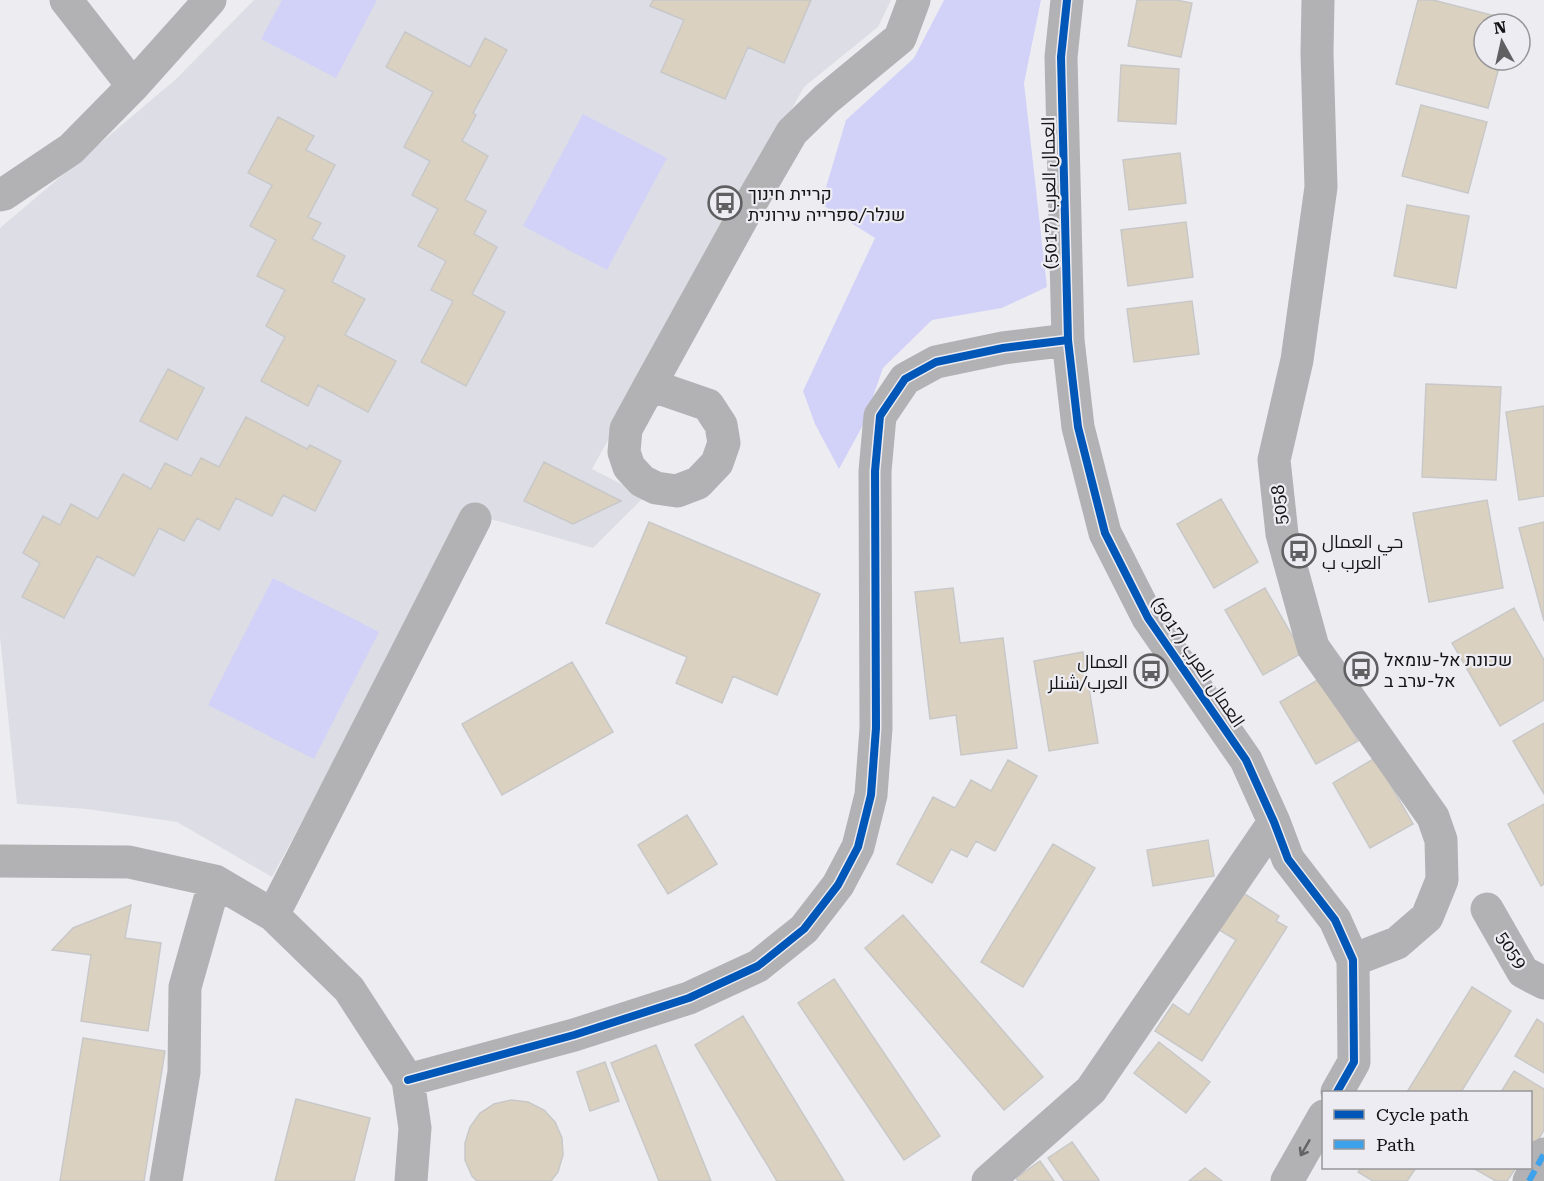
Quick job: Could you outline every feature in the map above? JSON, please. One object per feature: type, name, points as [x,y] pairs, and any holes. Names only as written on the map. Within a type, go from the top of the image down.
[{"type":"street","points":[[66,0],[133,86]]},
{"type":"street","points":[[0,195],[4,195],[71,150],[133,86],[210,0]]},
{"type":"street","points":[[650,385],[792,132],[825,100],[900,38],[914,0]]},
{"type":"street","name":"العمال العرب (5017)","points":[[1067,0],[1061,57],[1068,340],[1078,427],[1105,533],[1148,618],[1246,760],[1288,859],[1335,920],[1353,960]]},
{"type":"street","name":"5058","points":[[1318,0],[1317,52],[1321,187],[1297,360],[1274,460],[1282,534],[1313,647],[1433,817],[1441,840],[1442,880],[1427,917],[1397,943],[1353,960]]},
{"type":"street","points":[[408,1080],[574,1035],[689,998],[758,966],[804,929],[838,885],[858,847],[871,795],[876,728],[875,471],[880,416],[905,379],[936,362],[1003,348],[1068,340]]},
{"type":"street","points":[[273,915],[475,519]]},
{"type":"street","points":[[988,1181],[1091,1090],[1274,822]]},
{"type":"street","points":[[0,861],[129,862],[215,880],[273,915],[349,989],[408,1080],[415,1128],[411,1181]]},
{"type":"street","points":[[166,1181],[184,1071],[185,987],[215,880]]},
{"type":"street","name":"5059","points":[[1487,909],[1523,972],[1544,983]]},
{"type":"street","points":[[1338,1091],[1354,1062],[1353,960]]},
{"type":"street","points":[[1287,1181],[1322,1118]]},
{"type":"street","points":[[1529,1181],[1544,1154]]},
{"type":"shaded area","points":[[254,0],[891,0],[878,27],[804,87],[592,469],[645,496],[593,548],[469,513],[272,877],[177,822],[87,809],[17,804],[0,637],[0,228],[176,79]]},
{"type":"shaded area","points":[[282,0],[377,0],[336,78],[261,39]]},
{"type":"shaded area","points":[[944,0],[1041,0],[1024,83],[1047,287],[1002,308],[932,320],[883,368],[863,425],[839,469],[815,424],[803,391],[875,238],[821,204],[846,120],[914,58]]},
{"type":"shaded area","points":[[583,114],[667,158],[607,270],[523,226]]},
{"type":"shaded area","points":[[273,578],[379,632],[314,759],[208,705]]},
{"type":"building","points":[[653,0],[811,0],[784,63],[748,47],[725,99],[661,72],[684,20],[650,6]]},
{"type":"building","points":[[1137,0],[1176,0],[1192,3],[1181,57],[1128,46]]},
{"type":"building","points":[[1418,0],[1433,0],[1480,12],[1472,12],[1472,72],[1498,72],[1488,108],[1396,84]]},
{"type":"building","points":[[405,32],[470,67],[485,38],[507,50],[473,113],[476,115],[462,141],[488,156],[465,200],[486,211],[474,234],[497,247],[472,294],[505,312],[466,386],[421,362],[453,301],[431,290],[446,261],[418,246],[438,209],[412,195],[430,161],[404,147],[433,92],[386,67]]},
{"type":"building","points":[[1121,65],[1179,69],[1176,124],[1118,121]]},
{"type":"building","points":[[1421,105],[1487,122],[1468,193],[1402,176]]},
{"type":"building","points":[[278,117],[314,136],[306,150],[335,165],[308,217],[321,223],[312,239],[345,256],[332,282],[365,299],[345,335],[396,361],[368,412],[318,385],[308,406],[261,381],[285,337],[266,326],[285,290],[257,276],[276,240],[250,226],[272,185],[248,173]]},
{"type":"building","points":[[1180,153],[1186,203],[1129,210],[1123,160]]},
{"type":"building","points":[[1407,205],[1469,216],[1456,288],[1394,276]]},
{"type":"building","points":[[1186,222],[1193,277],[1128,286],[1121,230]]},
{"type":"building","points":[[1192,301],[1199,354],[1134,362],[1127,309]]},
{"type":"building","points":[[168,369],[204,388],[177,440],[140,421]]},
{"type":"building","points":[[1426,384],[1501,387],[1496,480],[1422,477]]},
{"type":"building","points":[[1544,406],[1544,496],[1519,500],[1506,412]]},
{"type":"building","points":[[246,417],[307,449],[310,445],[341,461],[315,511],[283,495],[272,516],[236,498],[219,530],[197,518],[184,541],[159,528],[134,576],[97,556],[64,618],[22,597],[40,563],[23,553],[43,516],[60,525],[71,504],[98,519],[123,474],[151,489],[165,463],[191,476],[201,458],[219,467]]},
{"type":"building","points":[[544,462],[621,501],[573,524],[524,501]]},
{"type":"building","points":[[1221,499],[1258,562],[1214,588],[1177,524]]},
{"type":"building","points":[[1487,500],[1503,588],[1429,602],[1413,513]]},
{"type":"building","points":[[649,522],[820,594],[777,695],[733,676],[722,703],[676,683],[687,657],[606,623]]},
{"type":"building","points":[[1544,522],[1544,621],[1519,528]]},
{"type":"building","points":[[953,588],[960,643],[1003,638],[1017,748],[961,755],[956,715],[930,719],[915,592]]},
{"type":"building","points":[[1265,588],[1302,653],[1263,675],[1225,610]]},
{"type":"building","points":[[1514,608],[1544,660],[1544,700],[1500,726],[1452,643]]},
{"type":"building","points":[[1083,652],[1098,743],[1049,751],[1034,661]]},
{"type":"building","points":[[572,662],[613,732],[502,795],[462,724]]},
{"type":"building","points":[[1321,678],[1358,741],[1316,764],[1280,702]]},
{"type":"building","points":[[1544,723],[1544,794],[1513,741]]},
{"type":"building","points":[[1375,758],[1413,824],[1370,848],[1333,783]]},
{"type":"building","points":[[1008,760],[1037,776],[995,851],[976,841],[967,857],[951,849],[932,883],[897,864],[933,797],[955,808],[971,780],[991,791]]},
{"type":"building","points":[[1544,804],[1544,884],[1541,886],[1508,824]]},
{"type":"building","points":[[687,815],[717,864],[668,894],[638,845]]},
{"type":"building","points":[[1208,840],[1214,876],[1153,886],[1147,850]]},
{"type":"building","points":[[1053,844],[1095,868],[1023,987],[981,962]]},
{"type":"building","points":[[1240,891],[1279,916],[1276,921],[1287,927],[1202,1061],[1155,1031],[1173,1004],[1189,1015],[1236,940],[1216,928]]},
{"type":"building","points":[[131,905],[125,938],[161,943],[148,1031],[81,1021],[91,955],[52,950],[73,928]]},
{"type":"building","points":[[903,915],[1043,1077],[1004,1110],[865,948]]},
{"type":"building","points":[[834,979],[940,1136],[904,1160],[798,1003]]},
{"type":"building","points":[[1472,987],[1511,1011],[1462,1091],[1408,1091]]},
{"type":"building","points":[[743,1016],[844,1181],[777,1181],[695,1045]]},
{"type":"building","points":[[1537,1019],[1544,1024],[1544,1073],[1515,1056]]},
{"type":"building","points":[[83,1038],[165,1051],[144,1181],[60,1181]]},
{"type":"building","points":[[1159,1042],[1210,1082],[1186,1113],[1134,1073]]},
{"type":"building","points":[[656,1045],[711,1181],[659,1181],[611,1063]]},
{"type":"building","points":[[605,1062],[619,1101],[590,1111],[577,1072]]},
{"type":"building","points":[[1514,1071],[1544,1089],[1544,1130],[1532,1150],[1532,1091],[1502,1091]]},
{"type":"building","points":[[296,1099],[370,1118],[354,1181],[275,1181]]},
{"type":"building","points":[[511,1100],[528,1102],[544,1110],[555,1122],[562,1138],[563,1155],[558,1172],[551,1181],[477,1181],[472,1176],[465,1160],[465,1143],[470,1127],[480,1113],[494,1104]]},
{"type":"building","points":[[1072,1142],[1099,1181],[1064,1181],[1048,1158]]},
{"type":"building","points":[[1040,1161],[1054,1181],[1018,1181],[1016,1178]]},
{"type":"building","points":[[1205,1168],[1222,1181],[1189,1181]]},
{"type":"building","points":[[1360,1169],[1415,1169],[1407,1181],[1373,1181],[1358,1172]]},
{"type":"building","points":[[1475,1169],[1515,1169],[1507,1181],[1496,1181]]},
{"type":"marked path","points":[[1529,1181],[1544,1154]]},
{"type":"cycle path","points":[[1067,0],[1061,57],[1068,340],[1078,427],[1105,533],[1148,618],[1246,760],[1288,859],[1335,920],[1353,960],[1354,1062],[1338,1091]]},
{"type":"cycle path","points":[[408,1080],[574,1035],[689,998],[758,966],[804,929],[838,885],[858,847],[871,795],[876,728],[875,471],[880,416],[905,379],[936,362],[1003,348],[1068,340]]},
{"type":"place","name":"קריית חינוך שנלר/ספרייה עירונית","points":[[725,203]]},
{"type":"place","name":"حي العمال العرب ب","points":[[1299,551]]},
{"type":"place","name":"שכונת אל-עומאל אל-ערב ב","points":[[1361,669]]},
{"type":"place","name":"العمال العرب/شنلر","points":[[1151,671]]}]
